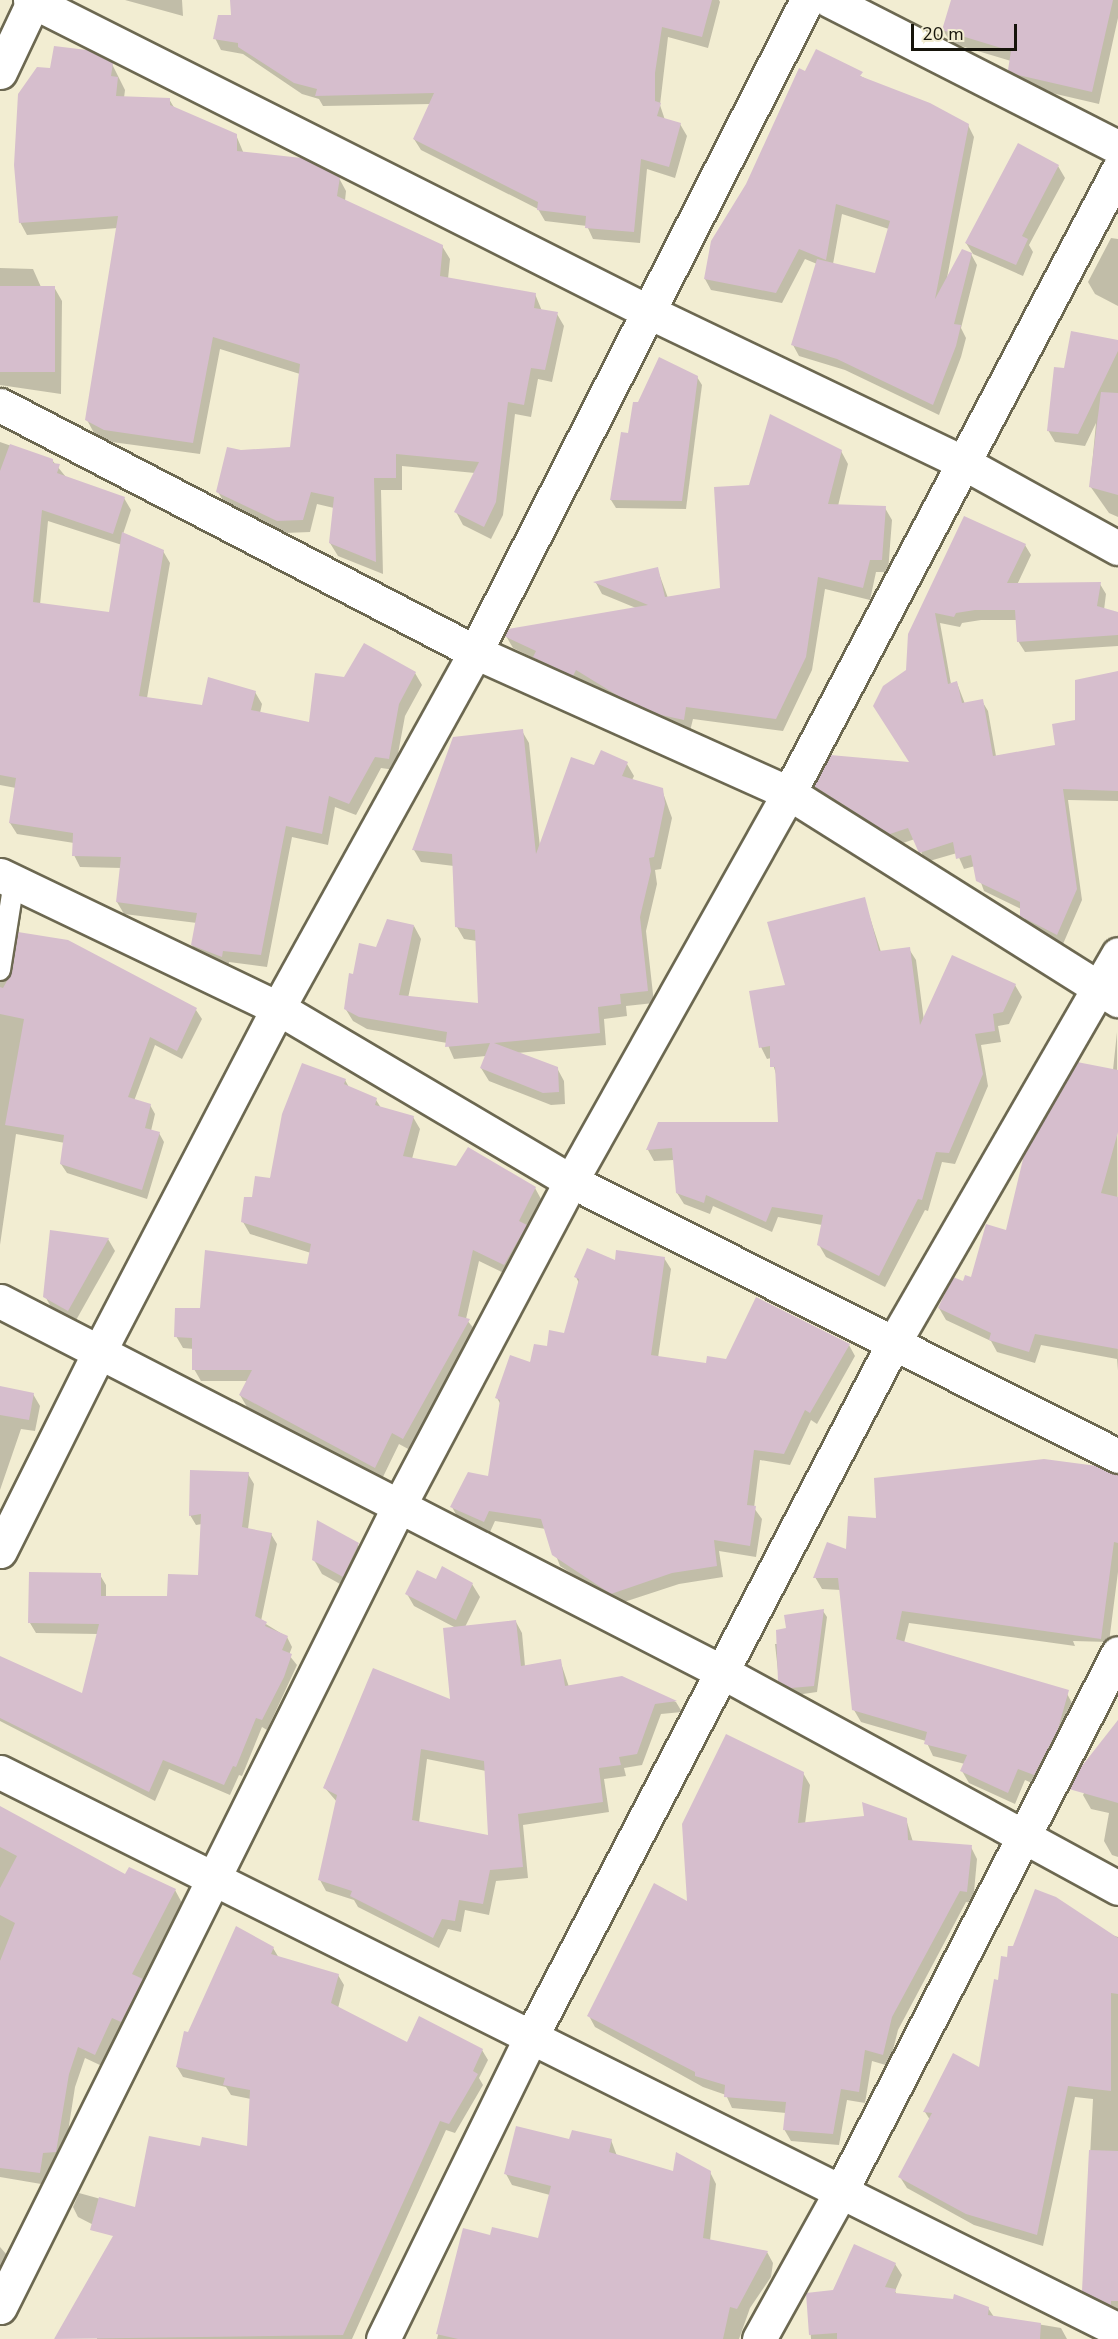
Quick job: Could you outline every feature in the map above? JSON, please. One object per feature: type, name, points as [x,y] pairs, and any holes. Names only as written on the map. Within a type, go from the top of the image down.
[{"type":"street","points":[[0,1551],[100,1350],[278,1008],[475,652],[807,0]]},
{"type":"street","points":[[829,0],[1118,147]]},
{"type":"street","points":[[0,72],[32,1],[649,312],[962,462],[1118,548]]},
{"type":"street","points":[[0,2307],[211,1878],[400,1504],[571,1181],[789,793],[1118,170]]},
{"type":"street","points":[[0,405],[475,652],[789,793],[1109,996]]},
{"type":"street","points":[[7,878],[278,1008],[571,1181],[1118,1456]]},
{"type":"street","points":[[383,2339],[531,2037],[724,1673],[893,1344],[1109,996],[1118,954]]},
{"type":"street","points":[[0,1301],[400,1504],[724,1673],[1022,1838],[1118,1888]]},
{"type":"street","points":[[759,2339],[840,2193],[1118,1653]]},
{"type":"street","points":[[0,1772],[1118,2330]]},
{"type":"lane","points":[[0,970],[7,878]]},
{"type":"building","points":[[230,0],[712,0],[702,37],[662,27],[655,73],[655,101],[661,103],[657,116],[681,123],[669,167],[641,159],[634,232],[585,228],[586,216],[537,210],[538,202],[413,139],[434,93],[315,96],[317,89],[294,83],[238,47],[238,43],[213,39],[218,15],[231,15]]},
{"type":"building","points":[[951,0],[1113,0],[1092,92],[1018,75],[1008,70],[1011,51],[942,30]]},
{"type":"building","points":[[54,46],[87,50],[113,63],[111,76],[118,77],[116,96],[170,98],[170,105],[237,134],[237,151],[302,158],[340,177],[337,196],[443,245],[440,276],[536,293],[534,308],[558,312],[545,370],[531,368],[524,405],[508,402],[496,502],[484,527],[454,512],[479,462],[396,454],[396,478],[374,478],[376,562],[329,543],[334,497],[311,492],[303,520],[277,521],[216,492],[227,447],[241,450],[290,447],[300,364],[213,337],[193,443],[104,430],[85,420],[118,216],[19,223],[14,165],[18,94],[37,67],[50,68]]},
{"type":"building","points":[[816,49],[863,72],[860,76],[930,103],[969,124],[935,299],[962,249],[972,253],[954,324],[961,325],[956,346],[933,405],[837,359],[791,345],[817,259],[875,273],[890,221],[836,204],[826,260],[799,249],[776,293],[704,279],[711,241],[746,184],[799,68],[805,71]]},
{"type":"building","points":[[1018,143],[1059,165],[1022,236],[1028,239],[1016,265],[965,243]]},
{"type":"building","points":[[0,286],[55,286],[55,372],[0,372]]},
{"type":"building","points":[[1071,331],[1118,340],[1118,351],[1078,434],[1047,431],[1054,367],[1064,368]]},
{"type":"building","points":[[659,357],[698,376],[682,501],[610,500],[621,432],[628,433],[633,402],[638,402]]},
{"type":"building","points":[[1101,392],[1118,393],[1118,495],[1089,487]]},
{"type":"building","points":[[770,414],[842,450],[828,504],[886,506],[882,560],[870,560],[863,588],[818,577],[806,657],[776,719],[686,707],[684,720],[661,715],[620,697],[576,670],[573,676],[533,657],[536,651],[504,636],[508,629],[648,605],[593,582],[658,567],[665,597],[720,588],[714,487],[749,485]]},
{"type":"building","points":[[10,444],[53,459],[53,463],[60,464],[57,473],[125,497],[113,534],[42,510],[33,602],[109,612],[122,532],[164,550],[139,696],[202,705],[208,677],[256,691],[251,710],[309,722],[315,673],[344,677],[364,643],[416,672],[399,704],[389,759],[375,757],[349,804],[329,796],[322,834],[286,826],[261,955],[223,951],[222,957],[191,945],[197,913],[116,902],[121,857],[72,856],[73,833],[9,823],[16,778],[0,775],[0,471]]},
{"type":"building","points":[[964,516],[1026,544],[1007,583],[1101,582],[1097,606],[1118,612],[1118,635],[1017,642],[1015,610],[975,610],[956,613],[954,617],[935,613],[948,684],[957,681],[962,703],[983,699],[993,756],[1055,745],[1052,724],[1075,720],[1075,680],[1118,671],[1118,791],[1063,789],[1077,889],[1057,935],[1020,916],[1020,902],[976,881],[971,855],[956,859],[953,842],[919,853],[908,828],[890,834],[814,786],[830,755],[909,762],[873,706],[883,686],[906,670],[908,634]]},
{"type":"building","points":[[523,729],[536,854],[571,757],[594,765],[601,750],[628,762],[622,776],[663,788],[665,804],[654,857],[649,858],[651,871],[640,917],[648,991],[620,994],[621,1004],[598,1007],[600,1033],[494,1043],[558,1067],[559,1092],[543,1093],[480,1068],[490,1043],[445,1047],[447,1032],[359,1017],[344,1009],[349,973],[353,974],[359,943],[376,947],[387,919],[414,925],[399,995],[478,1003],[475,930],[455,927],[452,854],[412,850],[453,737]]},
{"type":"building","points":[[865,897],[879,951],[910,947],[920,1025],[952,955],[1016,984],[1003,1012],[993,1014],[995,1031],[975,1034],[983,1074],[949,1153],[936,1152],[922,1200],[918,1199],[879,1276],[817,1245],[823,1215],[772,1207],[766,1222],[706,1195],[704,1203],[676,1193],[672,1148],[646,1150],[658,1122],[778,1122],[775,1067],[770,1067],[770,1046],[759,1048],[749,991],[785,985],[767,922]]},
{"type":"building","points":[[18,932],[68,940],[197,1008],[177,1051],[150,1037],[128,1097],[151,1104],[145,1128],[160,1132],[142,1190],[60,1164],[64,1135],[5,1125],[24,1019],[0,1014],[0,987],[3,988],[12,972]]},
{"type":"building","points":[[1077,1062],[1118,1070],[1118,1132],[1101,1193],[1118,1197],[1118,1349],[1035,1334],[1029,1352],[989,1340],[991,1333],[938,1308],[953,1277],[963,1281],[965,1275],[971,1277],[986,1224],[1006,1230],[1024,1155]]},
{"type":"building","points":[[302,1063],[346,1079],[344,1084],[377,1098],[375,1105],[414,1116],[403,1156],[456,1166],[468,1147],[536,1187],[519,1221],[527,1225],[504,1265],[473,1250],[458,1316],[470,1319],[403,1439],[392,1433],[375,1468],[239,1395],[252,1370],[192,1370],[192,1338],[174,1337],[175,1308],[200,1308],[205,1250],[307,1264],[311,1244],[241,1222],[244,1197],[252,1197],[255,1176],[270,1178],[282,1114]]},
{"type":"building","points":[[50,1230],[109,1238],[68,1311],[43,1297]]},
{"type":"building","points":[[587,1248],[615,1260],[616,1250],[665,1257],[651,1355],[706,1363],[707,1356],[726,1359],[756,1297],[850,1344],[810,1413],[805,1410],[784,1454],[754,1450],[747,1505],[756,1506],[750,1546],[714,1540],[717,1566],[672,1573],[611,1594],[552,1555],[541,1519],[489,1511],[484,1522],[450,1507],[468,1472],[488,1476],[500,1400],[495,1398],[510,1355],[530,1362],[534,1344],[547,1346],[549,1330],[564,1333],[579,1279],[574,1277]]},
{"type":"building","points":[[0,1386],[34,1393],[29,1420],[0,1415]]},
{"type":"building","points":[[1044,1459],[1097,1466],[1118,1475],[1118,1543],[1114,1542],[1101,1639],[902,1611],[896,1639],[1069,1690],[1058,1729],[1034,1775],[1018,1769],[1008,1793],[960,1771],[967,1755],[924,1744],[927,1732],[852,1710],[838,1578],[813,1578],[827,1542],[846,1549],[848,1516],[876,1518],[874,1478]]},
{"type":"building","points":[[190,1470],[249,1472],[242,1527],[272,1533],[255,1616],[267,1622],[265,1626],[288,1636],[282,1650],[292,1654],[284,1677],[262,1720],[256,1718],[236,1767],[233,1766],[224,1785],[163,1760],[149,1792],[0,1718],[0,1656],[82,1693],[99,1624],[28,1623],[29,1572],[101,1573],[101,1596],[167,1596],[168,1574],[198,1575],[201,1514],[189,1516]]},
{"type":"building","points":[[317,1520],[359,1543],[343,1577],[312,1560]]},
{"type":"building","points":[[442,1566],[473,1583],[456,1620],[405,1594],[417,1570],[436,1579]]},
{"type":"building","points":[[824,1609],[814,1686],[791,1688],[778,1681],[776,1630],[786,1628],[784,1615]]},
{"type":"building","points":[[516,1620],[521,1666],[561,1659],[565,1686],[622,1676],[677,1701],[655,1704],[637,1754],[619,1757],[621,1765],[599,1768],[603,1802],[518,1814],[523,1867],[490,1870],[483,1904],[459,1900],[455,1921],[442,1919],[433,1938],[350,1896],[352,1891],[318,1880],[337,1795],[323,1788],[373,1668],[450,1699],[443,1628]],"holes":[[[421,1749],[484,1761],[488,1835],[412,1820]]]},
{"type":"building","points":[[1118,1720],[1118,1803],[1069,1789],[1078,1771]]},
{"type":"building","points":[[726,1734],[804,1772],[798,1823],[864,1816],[862,1802],[907,1818],[908,1840],[972,1845],[967,1892],[960,1891],[892,2017],[883,2055],[865,2050],[859,2092],[841,2089],[833,2134],[783,2130],[786,2102],[724,2097],[725,2085],[695,2076],[695,2072],[587,2016],[654,1883],[687,1901],[682,1824]]},
{"type":"building","points":[[0,1806],[125,1874],[129,1867],[176,1889],[132,1974],[143,1979],[121,2022],[112,2018],[95,2055],[78,2047],[69,2074],[56,2152],[43,2153],[40,2173],[0,2168],[0,1961],[15,1923],[0,1915],[0,1888],[17,1856],[0,1847]]},
{"type":"building","points":[[1035,1889],[1056,1897],[1118,1938],[1118,1994],[1111,1993],[1111,2091],[1068,2086],[1037,2235],[966,2214],[898,2177],[932,2113],[923,2112],[953,2053],[979,2067],[994,1979],[998,1980],[1001,1956],[1007,1957],[1008,1946],[1013,1946]]},
{"type":"building","points":[[236,1926],[274,1947],[271,1954],[339,1974],[331,2003],[407,2042],[419,2016],[483,2049],[473,2071],[478,2074],[449,2124],[440,2121],[343,2335],[54,2339],[113,2236],[90,2230],[99,2197],[135,2207],[149,2136],[200,2146],[202,2137],[247,2146],[250,2090],[223,2085],[225,2078],[176,2067],[184,2031],[188,2032]]},
{"type":"building","points":[[516,2126],[569,2139],[572,2130],[612,2139],[609,2152],[673,2171],[676,2152],[711,2171],[703,2238],[768,2251],[737,2309],[730,2307],[723,2339],[458,2339],[436,2334],[463,2228],[490,2235],[492,2227],[538,2238],[551,2186],[504,2174]]},
{"type":"building","points":[[1089,2150],[1118,2151],[1118,2301],[1111,2301],[1111,2305],[1082,2291]]},
{"type":"building","points":[[854,2244],[896,2263],[885,2287],[896,2289],[895,2293],[953,2299],[954,2294],[989,2307],[988,2315],[1041,2323],[1040,2339],[837,2339],[837,2333],[809,2335],[806,2293],[833,2290]]}]
